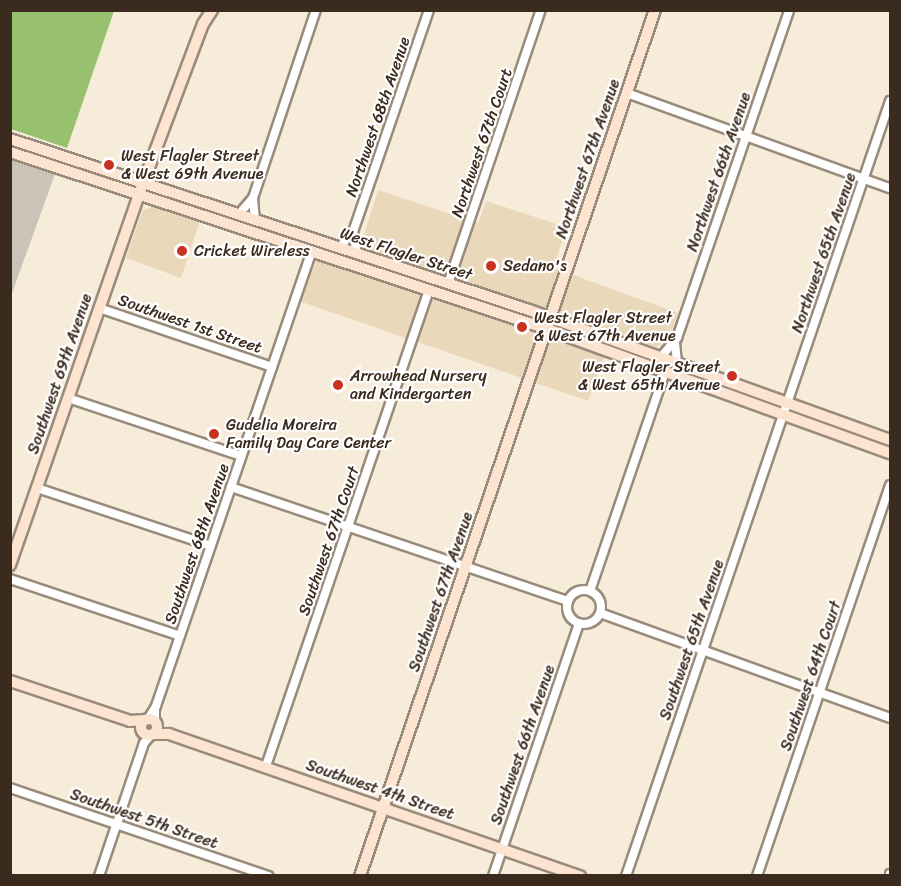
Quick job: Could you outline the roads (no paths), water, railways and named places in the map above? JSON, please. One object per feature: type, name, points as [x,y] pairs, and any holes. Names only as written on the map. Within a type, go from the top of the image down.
[{"type":"main road","name":"Southwest 69th Avenue","points":[[10,565],[141,189],[203,24],[212,10]]},
{"type":"main road","name":"Northwest 67th Avenue","points":[[548,323],[655,10]]},
{"type":"main road","name":"West Flagler Street","points":[[10,139],[312,251],[429,290],[661,357],[891,440]]},
{"type":"main road","name":"West Flagler Street","points":[[10,152],[239,214],[448,284],[665,372],[891,453]]},
{"type":"main road","name":"Southwest 67th Avenue","points":[[360,876],[548,323]]},
{"type":"main road","name":"Southwest 4th Street","points":[[10,681],[384,806],[580,876]]},
{"type":"street","points":[[239,214],[253,198],[316,10]]},
{"type":"street","name":"Northwest 68th Avenue","points":[[339,248],[353,232],[429,10]]},
{"type":"street","name":"Northwest 67th Court","points":[[448,284],[541,10]]},
{"type":"street","name":"Northwest 66th Avenue","points":[[677,363],[675,343],[789,10]]},
{"type":"street","points":[[627,93],[891,188]]},
{"type":"street","name":"Northwest 65th Avenue","points":[[783,415],[891,101]]},
{"type":"street","points":[[253,198],[255,220]]},
{"type":"street","name":"Northwest 68th Avenue","points":[[353,232],[357,254]]},
{"type":"street","name":"Southwest 68th Avenue","points":[[99,876],[312,251]]},
{"type":"street","name":"Southwest 67th Court","points":[[266,766],[429,290]]},
{"type":"street","name":"Southwest 1st Street","points":[[99,308],[272,366]]},
{"type":"street","name":"Northwest 66th Avenue","points":[[661,357],[675,343]]},
{"type":"street","points":[[590,591],[665,372]]},
{"type":"street","points":[[68,398],[242,456]]},
{"type":"street","name":"Southwest 65th Avenue","points":[[625,875],[783,415]]},
{"type":"street","name":"Southwest 64th Court","points":[[757,876],[891,485]]},
{"type":"street","points":[[231,487],[568,601]]},
{"type":"street","points":[[37,488],[211,546]]},
{"type":"street","points":[[10,579],[180,636]]},
{"type":"street","points":[[590,591],[600,600],[600,613],[592,623],[579,623],[568,612],[568,601],[577,592],[590,591]]},
{"type":"street","points":[[600,613],[891,718]]},
{"type":"street","name":"Southwest 66th Avenue","points":[[493,876],[579,623]]},
{"type":"street","name":"Southwest 5th Street","points":[[10,788],[268,876]]},
{"type":"place","name":"West Flagler Street & West 69th Avenue","points":[[109,165]]},
{"type":"place","name":"Cricket Wireless","points":[[182,251]]},
{"type":"place","name":"Sedano's","points":[[491,266]]},
{"type":"place","name":"West Flagler Street & West 67th Avenue","points":[[522,327]]},
{"type":"place","name":"West Flagler Street & West 65th Avenue","points":[[732,376]]},
{"type":"place","name":"Arrowhead Nursery and Kindergarten","points":[[338,385]]},
{"type":"place","name":"Gudelia Moreira Family Day Care Center","points":[[214,434]]}]
